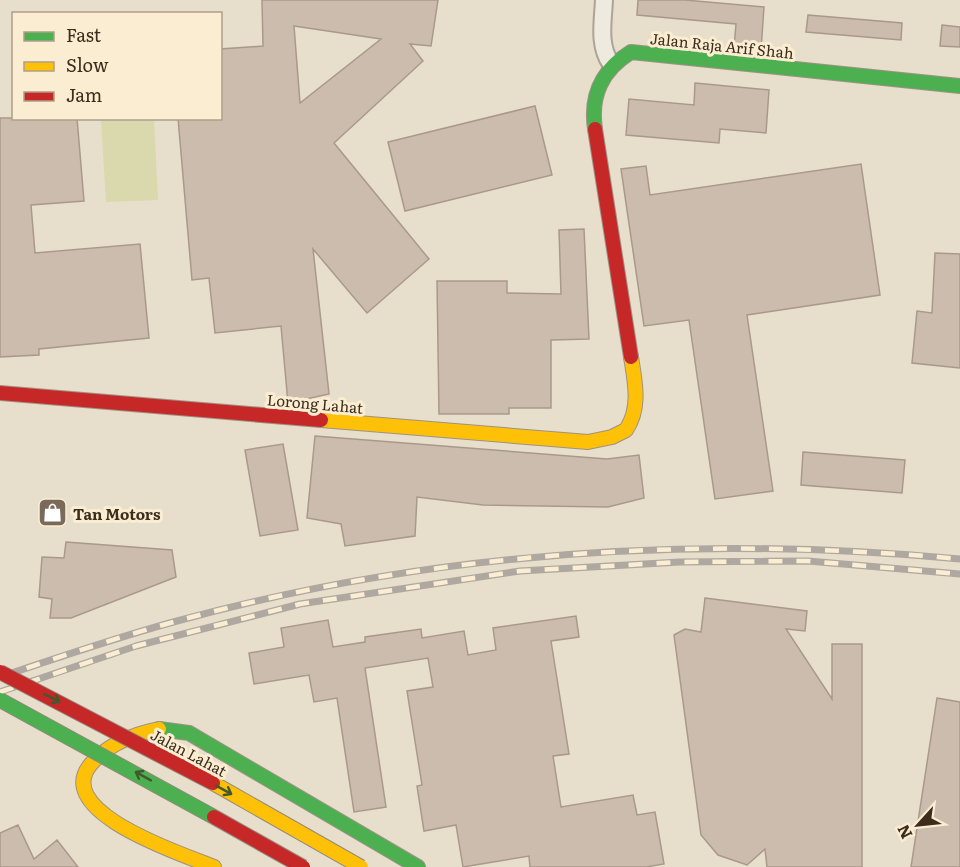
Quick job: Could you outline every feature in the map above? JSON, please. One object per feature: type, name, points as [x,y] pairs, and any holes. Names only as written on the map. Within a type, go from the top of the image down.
[{"type":"street","points":[[604,0],[602,44],[604,53],[611,64]]},
{"type":"street","name":"Jalan Raja Arif Shah","points":[[611,64],[631,52],[960,86]]},
{"type":"street","name":"Lorong Lahat","points":[[0,393],[588,442],[613,439],[625,432],[634,421],[637,392],[593,115],[597,86],[611,64]]},
{"type":"street","name":"Jalan Lahat","points":[[0,672],[201,777],[361,867]]},
{"type":"street","points":[[0,700],[59,730],[303,867]]},
{"type":"street","points":[[214,867],[100,813],[92,805],[83,784],[84,773],[94,756],[142,734],[160,729],[189,733],[418,867]]},
{"type":"shaded area","points":[[101,120],[154,120],[158,200],[106,202]]},
{"type":"building","points":[[262,0],[438,0],[431,46],[410,44],[423,61],[334,143],[429,259],[367,313],[313,249],[329,394],[288,403],[281,326],[215,333],[209,278],[192,280],[178,120],[222,120],[222,49],[263,46]],"holes":[[[294,26],[381,39],[300,103]]]},
{"type":"building","points":[[638,0],[685,0],[764,7],[761,50],[734,47],[736,24],[637,15]]},
{"type":"building","points":[[808,15],[902,23],[901,40],[806,32]]},
{"type":"building","points":[[942,25],[960,27],[960,47],[940,46]]},
{"type":"building","points":[[695,83],[769,90],[766,133],[720,129],[719,143],[626,135],[629,99],[694,105]]},
{"type":"building","points":[[535,106],[552,175],[405,211],[388,142]]},
{"type":"building","points":[[0,118],[77,120],[84,201],[31,205],[35,253],[140,244],[149,338],[39,349],[39,355],[0,357]]},
{"type":"building","points":[[861,164],[880,295],[747,315],[773,491],[715,499],[689,320],[644,326],[621,169],[646,166],[650,195]]},
{"type":"building","points":[[584,229],[589,339],[551,340],[551,408],[509,408],[509,414],[439,414],[437,281],[507,281],[507,293],[561,294],[559,230]]},
{"type":"building","points":[[935,253],[960,254],[960,368],[912,363],[917,311],[932,313]]},
{"type":"building","points":[[315,436],[607,459],[639,455],[644,498],[608,507],[483,505],[417,497],[415,536],[345,546],[341,524],[307,518]]},
{"type":"building","points":[[283,444],[298,530],[260,536],[245,450]]},
{"type":"building","points":[[803,452],[905,460],[902,493],[801,485]]},
{"type":"building","points":[[66,542],[172,550],[176,577],[71,618],[50,618],[52,599],[39,597],[42,557],[64,558]]},
{"type":"building","points":[[705,598],[807,611],[805,631],[786,629],[832,699],[832,644],[862,644],[862,867],[767,867],[765,849],[747,865],[718,855],[701,835],[674,635],[685,629],[701,632]]},
{"type":"building","points":[[576,616],[579,637],[551,641],[569,754],[553,756],[561,807],[633,795],[637,815],[655,812],[664,864],[646,867],[530,867],[529,856],[463,867],[456,825],[424,831],[417,786],[422,785],[407,691],[433,687],[428,658],[365,668],[386,807],[354,812],[337,698],[314,702],[309,675],[254,684],[249,653],[284,647],[281,628],[328,620],[333,647],[365,642],[365,637],[421,629],[422,638],[464,631],[468,655],[496,650],[493,628]]},
{"type":"building","points":[[937,698],[960,702],[960,867],[911,867]]},
{"type":"building","points":[[18,825],[34,859],[57,840],[78,867],[0,867],[0,833]]},
{"type":"railway","points":[[0,677],[155,627],[273,597],[370,578],[468,564],[566,555],[664,550],[763,549],[862,552],[960,559]]},
{"type":"railway","points":[[0,692],[136,646],[300,604],[520,571],[680,562],[808,561],[960,574]]},
{"type":"traffic: fast","points":[[595,129],[594,105],[600,84],[612,67],[631,52],[960,86]]},
{"type":"traffic: fast","points":[[0,700],[214,817]]},
{"type":"traffic: fast","points":[[159,729],[189,733],[418,867]]},
{"type":"traffic: slow","points":[[321,420],[588,442],[612,437],[626,430],[631,422],[636,395],[631,357]]},
{"type":"traffic: slow","points":[[159,729],[113,745],[98,757],[91,764],[83,782],[89,799],[104,815],[126,829],[177,853],[214,867]]},
{"type":"traffic: slow","points":[[213,783],[361,867]]},
{"type":"traffic: jam","points":[[595,129],[631,357]]},
{"type":"traffic: jam","points":[[0,393],[321,420]]},
{"type":"traffic: jam","points":[[0,672],[213,783]]},
{"type":"traffic: jam","points":[[214,817],[303,867]]},
{"type":"place","name":"Tan Motors","points":[[52,513]]}]
